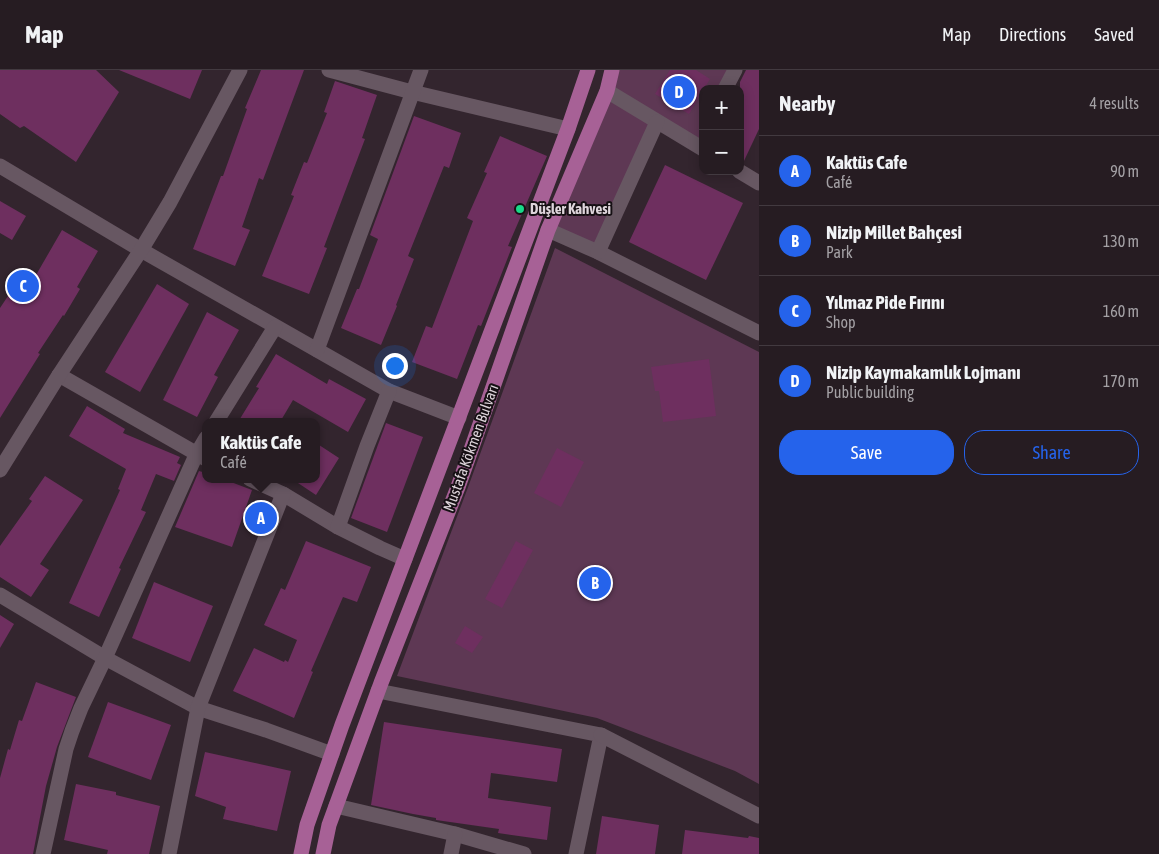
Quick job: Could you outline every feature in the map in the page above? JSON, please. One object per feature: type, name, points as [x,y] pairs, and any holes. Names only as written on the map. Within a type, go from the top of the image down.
[{"type":"main road","name":"Mustafa Kökmen Bulvarı","points":[[301,854],[307,825],[332,754],[568,129],[588,70]]},
{"type":"main road","name":"Mustafa Kökmen Bulvarı","points":[[323,854],[329,825],[378,691],[458,487],[548,230],[607,91],[612,70]]},
{"type":"street","points":[[0,470],[170,202],[240,70]]},
{"type":"street","points":[[329,70],[568,129]]},
{"type":"street","points":[[317,350],[421,70]]},
{"type":"street","points":[[727,85],[735,70]]},
{"type":"street","points":[[607,91],[657,122],[699,141]]},
{"type":"street","points":[[598,252],[657,122]]},
{"type":"street","points":[[0,166],[141,250],[389,391],[459,418]]},
{"type":"street","points":[[744,174],[759,183]]},
{"type":"street","points":[[548,230],[598,252],[759,334]]},
{"type":"street","points":[[218,418],[275,327]]},
{"type":"street","points":[[43,854],[66,748],[81,708],[201,457],[59,375]]},
{"type":"street","points":[[338,527],[389,391]]},
{"type":"street","points":[[259,483],[283,494],[338,527],[405,559]]},
{"type":"street","points":[[169,854],[198,708],[283,494]]},
{"type":"street","points":[[0,594],[105,658],[198,708],[332,754]]},
{"type":"street","points":[[378,691],[601,735],[759,816]]},
{"type":"street","points":[[576,854],[601,735]]},
{"type":"street","points":[[336,806],[455,834],[524,854]]},
{"type":"street","points":[[451,854],[455,834]]},
{"type":"shaded area","points":[[612,70],[735,70],[727,85],[699,85],[699,140],[696,145],[658,122],[598,252],[548,230]]},
{"type":"shaded area","points":[[555,248],[759,352],[759,784],[735,771],[597,718],[397,676]]},
{"type":"building","points":[[0,70],[96,70],[119,92],[76,162],[24,126],[20,128],[0,114]]},
{"type":"building","points":[[119,70],[202,70],[190,99]]},
{"type":"building","points":[[261,70],[304,70],[263,180],[259,178],[242,227],[250,230],[235,266],[193,249],[221,176],[223,176],[247,109],[245,108]]},
{"type":"building","points":[[670,70],[696,70],[710,79],[706,85],[699,85],[699,97],[689,114],[655,94]]},
{"type":"building","points":[[746,70],[759,70],[759,129],[744,161],[744,85],[740,85]]},
{"type":"building","points":[[335,81],[377,95],[362,138],[365,139],[324,247],[327,248],[309,294],[262,276],[294,196],[291,195],[304,162],[307,163],[327,113],[324,112]]},
{"type":"building","points":[[414,116],[461,133],[449,168],[444,166],[408,256],[414,259],[381,345],[341,328],[357,289],[359,289],[378,239],[370,235]]},
{"type":"building","points":[[500,136],[547,156],[508,246],[512,247],[481,326],[478,325],[457,379],[412,362],[426,326],[432,328],[473,221],[467,218],[487,173],[484,172]]},
{"type":"building","points":[[665,165],[743,203],[706,280],[629,242]]},
{"type":"building","points":[[0,201],[26,216],[12,240],[0,233]]},
{"type":"building","points":[[62,230],[98,251],[77,287],[80,289],[38,353],[40,354],[0,418],[0,308],[10,293],[21,301]]},
{"type":"building","points":[[157,284],[189,304],[140,392],[105,372]]},
{"type":"building","points":[[207,312],[239,330],[214,375],[218,377],[197,417],[163,400]]},
{"type":"building","points":[[276,354],[327,384],[329,379],[366,399],[348,432],[293,400],[282,418],[240,418],[259,388],[256,387]]},
{"type":"building","points":[[709,359],[716,416],[663,422],[659,391],[655,391],[651,367]]},
{"type":"building","points":[[87,406],[125,429],[123,433],[180,457],[177,463],[181,465],[174,481],[156,474],[141,510],[146,512],[119,568],[121,569],[99,617],[69,603],[120,490],[118,489],[126,469],[69,436]]},
{"type":"building","points":[[386,423],[423,437],[387,532],[351,518]]},
{"type":"building","points":[[320,446],[339,458],[316,495],[298,483],[320,483]]},
{"type":"building","points":[[557,448],[584,462],[561,507],[534,493]]},
{"type":"building","points":[[199,471],[202,472],[202,483],[234,483],[252,490],[232,547],[175,527]]},
{"type":"building","points":[[45,476],[83,500],[40,564],[49,570],[31,597],[0,577],[0,546],[32,501],[29,499]]},
{"type":"building","points":[[306,541],[371,567],[357,602],[343,597],[311,671],[313,672],[294,718],[233,691],[254,648],[284,662],[285,660],[288,662],[297,640],[264,625],[281,588],[285,590]]},
{"type":"building","points":[[516,541],[533,550],[502,608],[485,599]]},
{"type":"building","points":[[154,582],[213,606],[190,662],[132,638]]},
{"type":"building","points":[[0,615],[14,624],[0,648]]},
{"type":"building","points":[[465,626],[483,637],[472,653],[455,643]]},
{"type":"building","points":[[36,682],[76,697],[57,747],[46,786],[33,854],[0,854],[0,778],[8,749],[10,750],[19,720],[22,721]]},
{"type":"building","points":[[108,702],[171,725],[151,780],[88,757]]},
{"type":"building","points":[[384,722],[562,749],[557,782],[491,773],[488,798],[551,807],[547,840],[498,833],[499,829],[436,820],[436,818],[371,805]]},
{"type":"building","points":[[205,752],[291,771],[277,831],[223,819],[226,807],[195,796]]},
{"type":"building","points":[[76,784],[116,792],[116,795],[160,806],[149,854],[107,854],[108,850],[64,840]]},
{"type":"building","points":[[602,816],[659,825],[655,854],[596,854]]},
{"type":"building","points":[[685,830],[759,838],[759,854],[682,854]]},
{"type":"place","name":"Nizip Kaymakamlık Lojmanı","points":[[679,92]]},
{"type":"place","name":"Düşler Kahvesi","points":[[520,209]]},
{"type":"place","name":"Yılmaz Pide Fırını","points":[[23,286]]},
{"type":"place","name":"Kaktüs Cafe","points":[[261,518]]},
{"type":"place","name":"Nizip Millet Bahçesi","points":[[595,583]]}]
